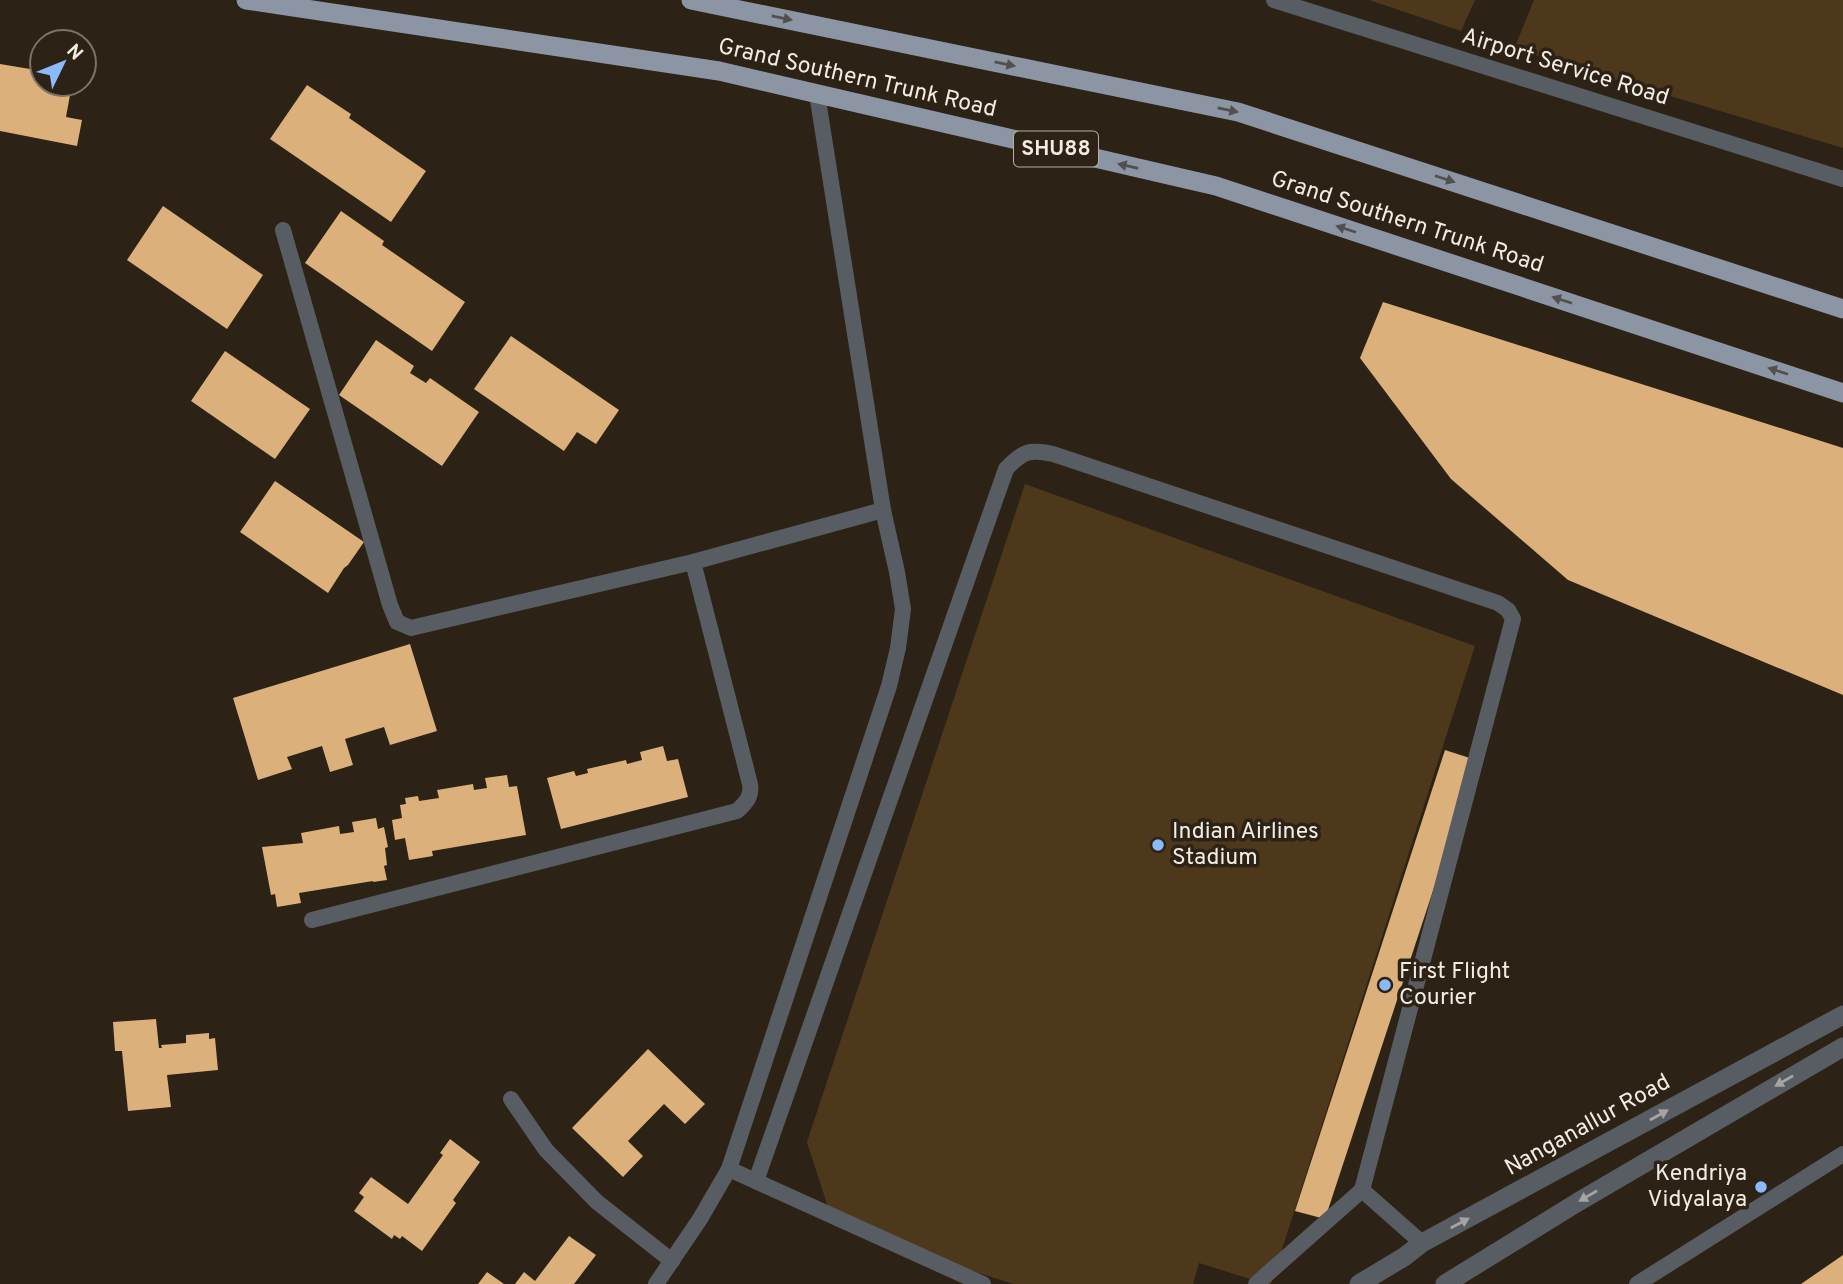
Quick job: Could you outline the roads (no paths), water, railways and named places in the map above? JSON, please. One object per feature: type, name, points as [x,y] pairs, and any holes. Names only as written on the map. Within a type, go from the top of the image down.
[{"type":"main road","name":"Grand Southern Trunk Road","points":[[246,0],[719,71],[1216,186],[1843,393]]},
{"type":"main road","name":"Grand Southern Trunk Road","points":[[691,0],[1238,112],[1843,309]]},
{"type":"street","name":"Nanganallur Road","points":[[1359,1284],[1422,1243],[1843,1015]]},
{"type":"street","points":[[1445,1284],[1578,1202],[1843,1047]]},
{"type":"lane","name":"Airport Service Road","points":[[1274,0],[1843,179]]},
{"type":"lane","points":[[656,1284],[700,1219],[729,1169],[889,686],[898,648],[902,609],[897,572],[883,510],[817,94]]},
{"type":"lane","points":[[283,230],[397,622],[411,628],[693,562],[883,510]]},
{"type":"lane","points":[[756,1181],[1006,468],[1019,455],[1037,451],[1052,454],[1498,603],[1508,610],[1513,620],[1362,1190],[1256,1284]]},
{"type":"lane","points":[[312,920],[737,811],[746,803],[751,792],[750,784],[693,562]]},
{"type":"lane","points":[[511,1099],[546,1150],[597,1202],[671,1261]]},
{"type":"lane","points":[[1637,1284],[1843,1154]]},
{"type":"lane","points":[[729,1169],[984,1284]]},
{"type":"lane","points":[[1362,1190],[1422,1243]]},
{"type":"place","name":"Indian Airlines Stadium","points":[[1158,845]]},
{"type":"place","name":"First Flight Courier","points":[[1385,985]]},
{"type":"place","name":"Kendriya Vidyalaya","points":[[1761,1187]]}]
